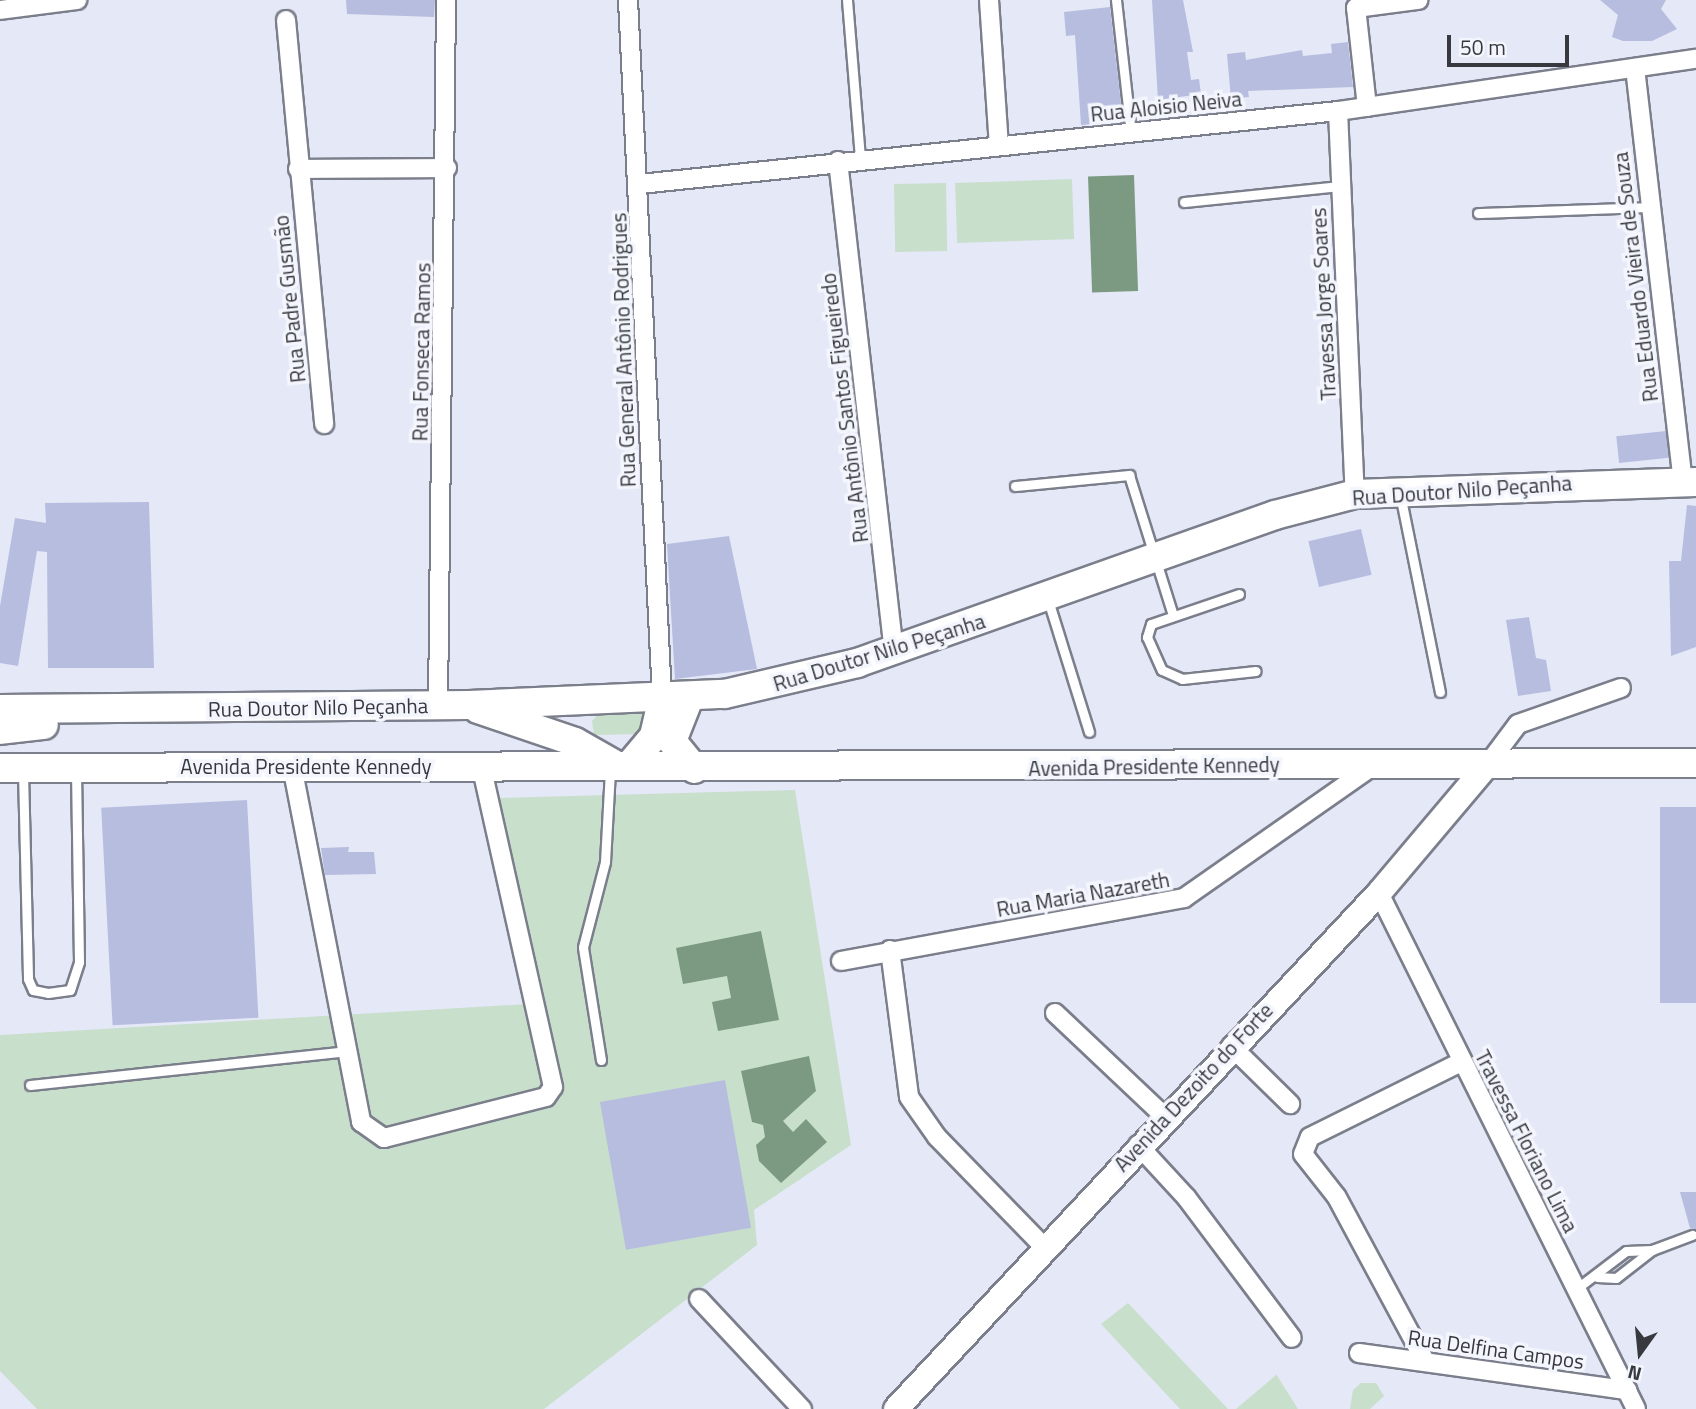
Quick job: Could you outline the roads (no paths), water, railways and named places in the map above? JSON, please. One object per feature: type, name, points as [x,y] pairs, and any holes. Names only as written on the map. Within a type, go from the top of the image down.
[{"type":"main road","name":"Rua Doutor Nilo Peçanha","points":[[0,709],[104,711],[469,705],[599,698],[675,698],[793,682],[1356,494],[1689,481]]},
{"type":"main road","points":[[599,698],[584,725],[611,761],[654,736],[675,698]]},
{"type":"main road","points":[[675,698],[672,741],[695,769]]},
{"type":"main road","name":"Avenida Presidente Kennedy","points":[[469,705],[611,761]]},
{"type":"main road","points":[[0,730],[104,711]]},
{"type":"main road","name":"Avenida Presidente Kennedy","points":[[10,766],[481,766],[611,761],[695,769],[1376,762],[1696,763]]},
{"type":"street","points":[[0,10],[77,0]]},
{"type":"street","name":"Rua Fonseca Ramos","points":[[439,705],[447,168],[446,0]]},
{"type":"street","name":"Rua General Antônio Rodrigues","points":[[628,0],[675,698]]},
{"type":"street","points":[[989,0],[999,146]]},
{"type":"street","points":[[1367,107],[1356,8],[1418,0]]},
{"type":"street","name":"Rua Padre Gusmão","points":[[286,20],[324,424]]},
{"type":"street","name":"Rua Aloisio Neiva","points":[[640,184],[860,157],[999,146],[1338,111],[1696,59]]},
{"type":"street","name":"Rua Eduardo Vieira de Souza","points":[[1635,68],[1648,207],[1689,481]]},
{"type":"street","name":"Travessa Jorge Soares","points":[[1338,111],[1356,494]]},
{"type":"street","name":"Rua Antônio Santos Figueiredo","points":[[838,161],[894,650]]},
{"type":"street","points":[[298,169],[447,168]]},
{"type":"street","points":[[1488,764],[1518,724],[1621,688]]},
{"type":"street","name":"Rua Maria Nazareth","points":[[841,961],[1184,898],[1376,762]]},
{"type":"street","name":"Avenida Dezoito do Forte","points":[[896,1409],[1164,1116],[1379,892],[1488,764]]},
{"type":"street","points":[[292,766],[361,1122],[384,1138],[546,1097],[554,1079],[532,974],[481,766]]},
{"type":"street","name":"Travessa Floriano Lima","points":[[1379,892],[1461,1062],[1636,1409]]},
{"type":"street","points":[[890,950],[909,1097],[937,1137],[1045,1248]]},
{"type":"street","points":[[1055,1013],[1164,1116]]},
{"type":"street","points":[[1231,1046],[1290,1104]]},
{"type":"street","points":[[1425,1361],[1336,1196],[1303,1154],[1310,1137],[1461,1062]]},
{"type":"street","points":[[1138,1145],[1186,1197],[1292,1338]]},
{"type":"street","points":[[699,1299],[802,1409]]},
{"type":"street","name":"Rua Delfina Campos","points":[[1359,1353],[1626,1390]]},
{"type":"lane","points":[[847,0],[860,157]]},
{"type":"lane","points":[[1116,0],[1131,133]]},
{"type":"lane","points":[[1184,202],[1340,186]]},
{"type":"lane","points":[[1478,213],[1648,207]]},
{"type":"lane","points":[[1015,486],[1129,475],[1172,615]]},
{"type":"lane","points":[[1400,493],[1440,692]]},
{"type":"lane","points":[[1239,594],[1151,624],[1147,636],[1162,670],[1202,681],[1256,671]]},
{"type":"lane","points":[[1048,598],[1089,732]]},
{"type":"lane","points":[[601,1060],[583,947],[605,862],[611,761]]},
{"type":"lane","points":[[10,766],[28,979],[33,990],[48,993],[70,990],[79,962],[76,767]]},
{"type":"lane","points":[[30,1085],[348,1051]]},
{"type":"lane","points":[[1576,1289],[1597,1277],[1620,1254],[1652,1250],[1692,1236]]},
{"type":"lane","points":[[1597,1277],[1616,1278],[1652,1250]]}]
